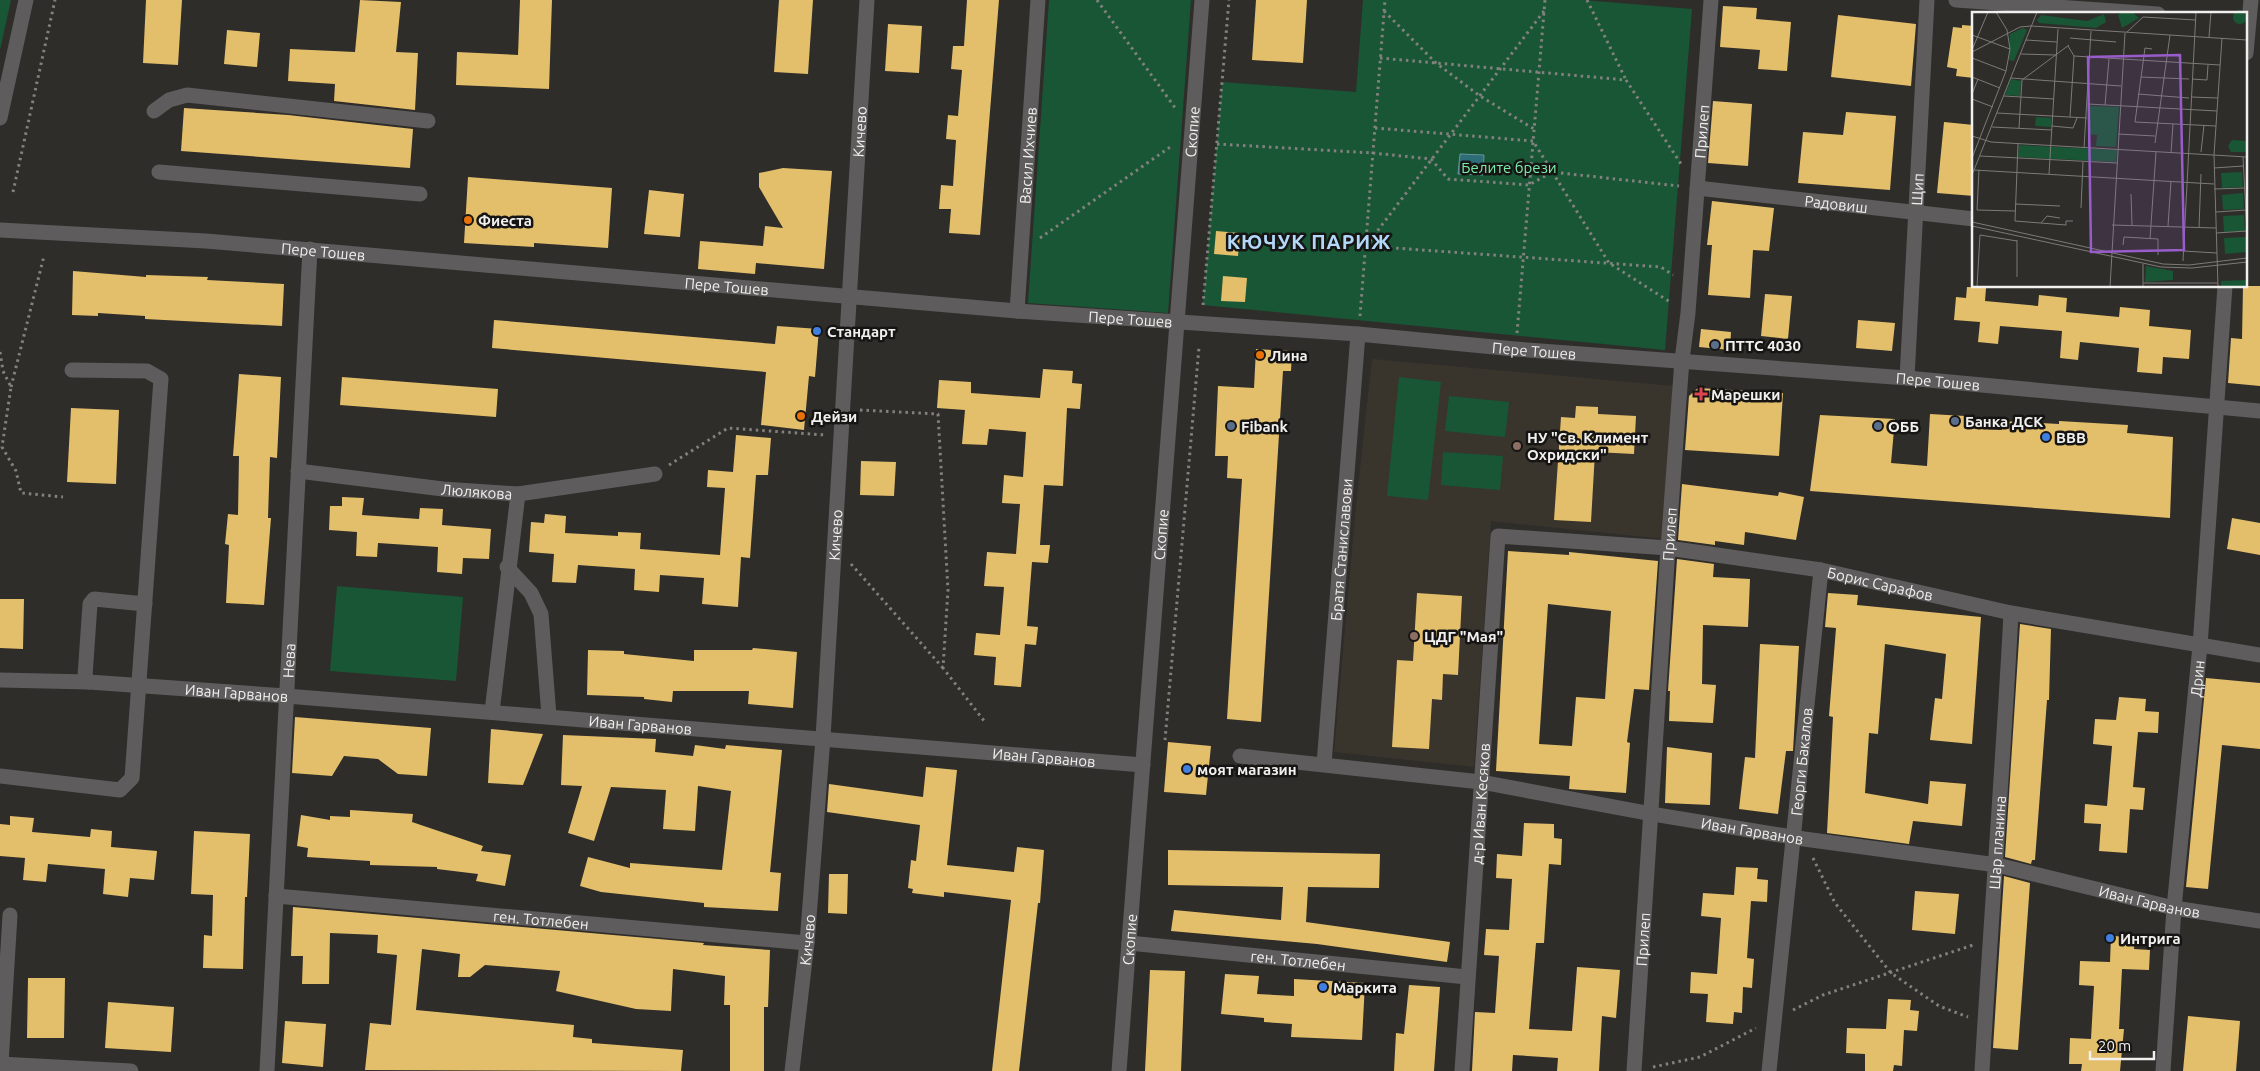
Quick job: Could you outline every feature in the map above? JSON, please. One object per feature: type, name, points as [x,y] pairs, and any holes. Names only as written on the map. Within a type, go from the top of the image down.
[{"type":"street","points":[[0,118],[26,0]]},
{"type":"street","name":"Кичево","points":[[792,1071],[807,943],[823,738],[867,0]]},
{"type":"street","name":"Васил Ихчиев","points":[[1017,311],[1038,0]]},
{"type":"street","name":"Скопие","points":[[1119,1071],[1202,0]]},
{"type":"street","name":"Прилеп","points":[[1634,1071],[1668,548],[1682,360],[1688,313],[1711,0]]},
{"type":"street","name":"Щип","points":[[1907,378],[1914,212],[1927,0]]},
{"type":"street","points":[[1956,0],[2129,12]]},
{"type":"street","points":[[2248,42],[2252,20],[2251,0]]},
{"type":"street","points":[[154,111],[169,100],[187,95],[428,121]]},
{"type":"street","points":[[159,172],[420,194]]},
{"type":"street","name":"Радовиш","points":[[1697,188],[1972,219]]},
{"type":"street","name":"Пере Тошев","points":[[0,230],[206,241],[310,249],[1017,311],[1358,334],[1515,349],[1907,378],[2260,411]]},
{"type":"street","name":"Нева","points":[[267,1071],[310,249]]},
{"type":"street","name":"Дрин","points":[[2164,1071],[2174,908],[2200,646],[2225,288]]},
{"type":"street","name":"Братя Станиславови","points":[[1324,764],[1358,334]]},
{"type":"street","points":[[0,776],[120,790],[132,778],[161,379],[147,371],[72,370]]},
{"type":"street","name":"Люлякова","points":[[298,472],[443,489],[518,494],[655,474]]},
{"type":"street","points":[[492,712],[518,494]]},
{"type":"street","name":"Борис Сарафов","points":[[1498,536],[1668,548],[1820,570],[2012,613],[2260,656]]},
{"type":"street","name":"д-р Иван Кесяков","points":[[1462,1071],[1498,536]]},
{"type":"street","points":[[508,567],[531,593],[541,614],[549,716]]},
{"type":"street","name":"Георги Бакалов","points":[[1769,1071],[1799,837],[1820,570]]},
{"type":"street","points":[[89,682],[85,676],[90,604],[94,599],[145,604]]},
{"type":"street","name":"Шар планина","points":[[1982,1071],[1990,940],[1997,865],[2012,613]]},
{"type":"street","name":"Иван Гарванов","points":[[0,680],[89,682],[286,696],[1143,765]]},
{"type":"street","name":"Иван Гарванов","points":[[1240,756],[1481,782],[1652,814],[1997,865],[2174,908],[2260,921]]},
{"type":"street","name":"ген. Тотлебен","points":[[276,896],[807,943]]},
{"type":"street","points":[[10,916],[0,1064],[131,1071]]},
{"type":"street","name":"ген. Тотлебен","points":[[1129,943],[1467,977]]},
{"type":"path","points":[[13,192],[55,0]]},
{"type":"path","points":[[1021,251],[1192,132],[1097,0]]},
{"type":"path","points":[[1202,304],[1229,0]]},
{"type":"path","points":[[1358,334],[1385,0]]},
{"type":"path","points":[[1515,349],[1545,0]]},
{"type":"path","points":[[1587,0],[1626,80],[1697,188]]},
{"type":"path","points":[[1384,10],[1436,63],[1480,96],[1534,129]]},
{"type":"path","points":[[1366,246],[1452,135],[1544,11]]},
{"type":"path","points":[[1380,58],[1626,80]]},
{"type":"path","points":[[1375,128],[1533,142]]},
{"type":"path","points":[[1533,142],[1609,263],[1688,313]]},
{"type":"path","points":[[1217,144],[1373,153],[1432,160],[1448,179],[1529,185],[1552,172],[1697,188]]},
{"type":"path","points":[[1366,246],[1661,267],[1690,286]]},
{"type":"path","points":[[44,256],[11,388],[2,447],[16,470],[20,493],[63,497]]},
{"type":"path","points":[[1164,749],[1199,347]]},
{"type":"path","points":[[0,352],[3,371],[11,388]]},
{"type":"path","points":[[842,409],[938,414],[948,590],[943,668]]},
{"type":"path","points":[[655,474],[728,428],[840,436]]},
{"type":"path","points":[[834,545],[943,668],[986,722]]},
{"type":"path","points":[[1799,837],[1834,902],[1891,973],[1939,1006],[1985,1024]]},
{"type":"path","points":[[1634,1071],[1700,1057],[1823,995],[1990,940]]},
{"type":"shaded area","points":[[1372,359],[1674,386],[1664,539],[1491,521],[1474,767],[1334,752],[1356,506]]},
{"type":"green space","points":[[0,0],[11,0],[0,50]]},
{"type":"green space","points":[[1049,0],[1191,0],[1168,313],[1028,303]]},
{"type":"green space","name":"Белите брези","points":[[1363,0],[1583,0],[1692,9],[1665,350],[1203,305],[1222,82],[1356,92]]},
{"type":"green space","points":[[1399,377],[1441,382],[1428,500],[1387,496]]},
{"type":"green space","points":[[1449,396],[1509,402],[1505,437],[1445,431]]},
{"type":"green space","points":[[1443,452],[1503,456],[1500,490],[1441,485]]},
{"type":"green space","points":[[337,586],[463,597],[456,681],[330,671]]},
{"type":"water","points":[[1460,154],[1484,155],[1483,175],[1458,174]]},
{"type":"building","points":[[146,0],[182,0],[178,65],[143,63]]},
{"type":"building","points":[[360,0],[401,2],[396,52],[418,53],[415,110],[334,101],[335,84],[288,81],[290,49],[355,52]]},
{"type":"building","points":[[520,0],[552,0],[549,89],[456,85],[457,52],[518,55]]},
{"type":"building","points":[[779,0],[813,0],[808,74],[774,72]]},
{"type":"building","points":[[967,0],[999,0],[980,235],[949,233],[951,209],[939,209],[941,185],[953,186],[956,140],[946,139],[948,115],[958,116],[962,70],[951,69],[953,46],[964,46]]},
{"type":"building","points":[[1256,0],[1307,0],[1303,63],[1252,60]]},
{"type":"building","points":[[1723,6],[1757,8],[1756,19],[1791,22],[1787,71],[1758,69],[1760,50],[1720,47]]},
{"type":"building","points":[[1838,15],[1916,24],[1911,86],[1831,77]]},
{"type":"building","points":[[888,24],[922,26],[919,73],[885,71]]},
{"type":"building","points":[[1962,25],[1972,26],[1972,78],[1956,76],[1957,69],[1947,67],[1953,27],[1962,28]]},
{"type":"building","points":[[227,30],[260,33],[257,67],[224,64]]},
{"type":"building","points":[[1713,101],[1752,104],[1748,166],[1708,163]]},
{"type":"building","points":[[184,108],[288,115],[413,129],[410,168],[181,151]]},
{"type":"building","points":[[1846,112],[1896,116],[1890,190],[1798,183],[1803,132],[1843,135]]},
{"type":"building","points":[[1944,122],[1972,125],[1972,196],[1937,193]]},
{"type":"building","points":[[783,168],[832,171],[824,269],[756,263],[755,274],[698,269],[700,241],[763,246],[765,226],[783,228],[759,187],[759,173]]},
{"type":"building","points":[[468,177],[612,188],[608,248],[534,243],[534,247],[464,243]]},
{"type":"building","points":[[649,190],[684,194],[680,237],[644,234]]},
{"type":"building","points":[[1712,201],[1774,208],[1769,251],[1753,250],[1750,298],[1708,295],[1712,245],[1707,245]]},
{"type":"building","points":[[1216,231],[1240,233],[1238,256],[1214,254]]},
{"type":"building","points":[[73,271],[146,277],[146,275],[208,277],[207,280],[284,284],[282,326],[145,319],[145,316],[98,313],[98,316],[72,315]]},
{"type":"building","points":[[1223,276],[1247,278],[1245,302],[1221,301]]},
{"type":"building","points":[[2260,286],[2260,386],[2228,383],[2231,338],[2242,339],[2243,288]]},
{"type":"building","points":[[1967,287],[1986,288],[1985,301],[2038,306],[2039,295],[2067,298],[2066,312],[2119,317],[2120,307],[2150,310],[2149,326],[2191,330],[2189,359],[2163,357],[2162,374],[2137,372],[2139,348],[2080,342],[2078,360],[2060,358],[2062,331],[2000,326],[1998,344],[1978,342],[1980,322],[1954,320],[1956,297],[1966,298]]},
{"type":"building","points":[[1765,294],[1792,296],[1788,339],[1761,336]]},
{"type":"building","points":[[494,320],[775,344],[777,326],[819,329],[815,377],[809,376],[804,430],[761,425],[766,372],[492,348]]},
{"type":"building","points":[[1858,320],[1895,323],[1892,351],[1856,348]]},
{"type":"building","points":[[1701,329],[1731,332],[1730,350],[1699,347]]},
{"type":"building","points":[[1256,349],[1292,351],[1291,371],[1283,371],[1261,722],[1227,719],[1242,479],[1227,478],[1228,456],[1215,456],[1218,386],[1254,388]]},
{"type":"building","points":[[1043,369],[1073,371],[1072,383],[1082,384],[1080,409],[1067,408],[1063,486],[1044,485],[1040,545],[1050,545],[1048,563],[1032,562],[1027,626],[1038,627],[1036,645],[1025,644],[1021,687],[994,685],[996,657],[974,655],[976,633],[1000,635],[1004,587],[984,586],[987,552],[1016,554],[1020,504],[1002,503],[1004,475],[1023,477],[1026,432],[989,429],[987,445],[962,444],[965,410],[937,408],[939,380],[971,382],[971,393],[1040,398]]},
{"type":"building","points":[[239,374],[281,377],[277,458],[270,457],[268,518],[271,518],[264,605],[226,603],[229,545],[225,544],[228,514],[238,515],[239,456],[233,456]]},
{"type":"building","points":[[342,377],[498,389],[496,417],[340,405]]},
{"type":"building","points":[[1698,388],[1783,393],[1779,456],[1685,450],[1689,396]]},
{"type":"building","points":[[1576,406],[1598,407],[1598,414],[1636,416],[1634,454],[1595,452],[1591,522],[1554,520],[1561,417],[1575,418]]},
{"type":"building","points":[[71,408],[119,410],[116,484],[67,482]]},
{"type":"building","points":[[1930,414],[1965,416],[1964,428],[2002,430],[2002,421],[2059,424],[2059,421],[2128,425],[2127,433],[2173,437],[2170,518],[1810,491],[1820,415],[1895,419],[1891,463],[1927,466]]},
{"type":"building","points":[[736,435],[771,438],[768,475],[756,475],[750,558],[741,557],[738,607],[702,604],[704,578],[660,575],[659,592],[634,590],[635,569],[578,565],[576,583],[552,582],[554,554],[529,552],[531,522],[544,523],[545,514],[566,516],[565,533],[618,536],[618,532],[641,533],[640,549],[720,555],[725,488],[707,487],[708,470],[733,472]]},
{"type":"building","points":[[861,461],[896,462],[894,496],[860,495]]},
{"type":"building","points":[[1682,484],[1778,496],[1779,492],[1804,497],[1796,540],[1745,532],[1744,545],[1715,541],[1715,545],[1678,540]]},
{"type":"building","points":[[342,497],[364,498],[362,515],[419,519],[420,508],[443,509],[442,525],[491,529],[489,559],[463,558],[462,574],[437,572],[438,547],[378,543],[377,557],[356,556],[357,532],[329,530],[330,506],[342,506]]},
{"type":"building","points":[[2232,518],[2260,523],[2260,555],[2227,549]]},
{"type":"building","points":[[1508,551],[1569,555],[1569,552],[1658,561],[1649,690],[1634,689],[1627,742],[1630,743],[1626,793],[1569,789],[1570,776],[1496,771]],"holes":[[[1548,604],[1611,611],[1605,699],[1576,697],[1572,746],[1539,744]]]},
{"type":"building","points":[[1677,559],[1714,564],[1713,577],[1750,579],[1748,627],[1703,625],[1702,684],[1716,685],[1713,723],[1669,721],[1670,691],[1668,691]]},
{"type":"building","points":[[1417,593],[1462,596],[1458,675],[1443,674],[1442,700],[1432,699],[1429,749],[1392,747],[1397,660],[1413,661]]},
{"type":"building","points":[[1828,593],[1858,595],[1857,605],[1981,617],[1972,744],[1930,740],[1935,698],[1942,699],[1946,654],[1885,644],[1878,734],[1869,733],[1865,793],[1928,804],[1930,781],[1966,784],[1962,826],[1913,821],[1909,844],[1827,833],[1833,717],[1829,716],[1836,628],[1825,627]]},
{"type":"building","points":[[0,599],[24,599],[23,649],[0,648]]},
{"type":"building","points":[[2020,624],[2051,629],[2049,700],[2047,700],[2035,860],[2032,860],[2031,864],[2005,857]]},
{"type":"building","points":[[1760,644],[1799,646],[1793,751],[1786,751],[1778,814],[1739,809],[1745,757],[1755,758]]},
{"type":"building","points":[[753,648],[797,652],[793,708],[748,704],[749,691],[673,691],[672,702],[644,699],[644,697],[587,695],[588,650],[624,651],[624,654],[694,661],[694,650],[752,650]]},
{"type":"building","points":[[2206,678],[2260,683],[2260,749],[2222,745],[2208,889],[2186,887]]},
{"type":"building","points":[[2119,697],[2146,699],[2145,711],[2159,712],[2158,733],[2138,732],[2133,787],[2145,788],[2143,810],[2130,809],[2127,853],[2099,851],[2101,824],[2084,823],[2085,804],[2107,806],[2112,746],[2093,744],[2095,719],[2116,720]]},
{"type":"building","points":[[295,717],[431,728],[427,776],[398,774],[378,759],[344,756],[332,776],[292,773]]},
{"type":"building","points":[[491,729],[543,734],[523,785],[488,783]]},
{"type":"building","points":[[563,735],[656,739],[655,752],[693,756],[695,745],[725,749],[726,745],[782,750],[770,872],[781,873],[778,911],[704,907],[704,903],[601,892],[580,886],[588,857],[630,868],[630,863],[722,870],[731,791],[698,786],[695,831],[663,829],[666,790],[611,787],[594,841],[568,833],[582,786],[561,785]]},
{"type":"building","name":"моят магазин","points":[[1168,742],[1211,746],[1206,795],[1164,792]]},
{"type":"building","points":[[1667,747],[1712,753],[1710,805],[1665,803]]},
{"type":"building","points":[[926,767],[957,770],[947,865],[1014,872],[1017,847],[1044,850],[1040,903],[1038,903],[1019,1071],[992,1071],[1011,900],[944,892],[944,897],[912,893],[913,889],[908,888],[911,860],[916,861],[920,825],[827,812],[829,784],[923,797]]},
{"type":"building","points":[[350,810],[413,814],[412,822],[483,846],[481,851],[511,855],[505,886],[476,881],[478,874],[437,869],[437,867],[370,865],[370,861],[307,857],[308,848],[297,846],[301,815],[330,820],[330,816],[350,817]]},
{"type":"building","points":[[10,816],[34,818],[32,832],[90,837],[91,829],[112,831],[111,847],[157,851],[154,880],[130,878],[128,897],[103,894],[105,869],[48,864],[46,882],[23,880],[25,858],[0,856],[0,824],[10,825]]},
{"type":"building","points":[[1524,823],[1554,824],[1554,838],[1562,839],[1561,865],[1549,864],[1544,943],[1536,943],[1529,1029],[1572,1031],[1577,967],[1620,970],[1616,1018],[1602,1016],[1599,1071],[1557,1071],[1558,1058],[1513,1055],[1512,1071],[1472,1071],[1475,1012],[1495,1013],[1499,956],[1484,955],[1486,929],[1509,930],[1512,879],[1496,878],[1497,854],[1522,856]]},
{"type":"building","points":[[194,831],[250,834],[247,897],[245,897],[243,969],[203,968],[204,935],[212,936],[213,895],[191,894]]},
{"type":"building","points":[[1168,850],[1380,854],[1379,888],[1308,887],[1306,922],[1450,942],[1447,962],[1317,944],[1171,931],[1174,910],[1281,920],[1283,887],[1168,885]]},
{"type":"building","points":[[1736,867],[1758,868],[1757,879],[1768,880],[1767,902],[1751,901],[1747,958],[1754,959],[1752,988],[1743,987],[1742,1013],[1734,1012],[1733,1024],[1706,1022],[1708,994],[1690,993],[1691,972],[1717,974],[1721,918],[1701,916],[1703,893],[1734,895]]},
{"type":"building","points":[[829,874],[848,874],[847,914],[828,913]]},
{"type":"building","points":[[2004,876],[2030,883],[2018,1050],[1993,1048]]},
{"type":"building","points":[[1915,891],[1959,894],[1955,934],[1912,930]]},
{"type":"building","points":[[293,907],[770,950],[768,1007],[764,1007],[764,1071],[730,1071],[730,1005],[724,1005],[725,976],[673,969],[671,1011],[636,1009],[556,991],[560,971],[485,965],[470,977],[458,977],[460,954],[422,949],[416,1010],[574,1025],[573,1037],[592,1039],[592,1043],[683,1050],[681,1071],[365,1070],[370,1023],[391,1025],[397,955],[377,953],[378,935],[330,933],[329,984],[302,984],[303,956],[291,956]]},
{"type":"building","points":[[2111,936],[2135,937],[2134,949],[2150,950],[2149,970],[2122,969],[2119,1029],[2124,1029],[2120,1071],[2081,1071],[2082,1064],[2069,1064],[2070,1038],[2091,1039],[2094,986],[2079,985],[2080,961],[2110,962]]},
{"type":"building","points":[[1150,970],[1185,971],[1181,1071],[1145,1071]]},
{"type":"building","points":[[1225,974],[1259,976],[1257,994],[1294,996],[1294,979],[1365,983],[1362,1040],[1291,1037],[1292,1024],[1264,1022],[1264,1018],[1221,1014]]},
{"type":"building","points":[[28,978],[65,978],[64,1038],[27,1038]]},
{"type":"building","points":[[1409,985],[1440,987],[1434,1071],[1394,1071],[1396,1033],[1404,1034]]},
{"type":"building","points":[[1888,999],[1911,1000],[1910,1010],[1919,1011],[1917,1031],[1904,1030],[1902,1066],[1894,1065],[1893,1071],[1865,1071],[1865,1054],[1846,1053],[1847,1028],[1886,1029]]},
{"type":"building","points":[[108,1002],[174,1007],[171,1052],[105,1048]]},
{"type":"building","points":[[2188,1016],[2240,1021],[2236,1071],[2183,1071]]},
{"type":"building","points":[[285,1021],[326,1024],[323,1067],[282,1063]]},
{"type":"place","name":"Фиеста","points":[[468,220]]},
{"type":"place","name":"Стандарт","points":[[817,331]]},
{"type":"place","name":"ПТТС 4030","points":[[1715,345]]},
{"type":"place","name":"Лина","points":[[1260,355]]},
{"type":"place","name":"Марешки","points":[[1701,394]]},
{"type":"place","name":"Дейзи","points":[[801,416]]},
{"type":"place","name":"Банка ДСК","points":[[1955,421]]},
{"type":"place","name":"Fibank","points":[[1231,426]]},
{"type":"place","name":"ОББ","points":[[1878,426]]},
{"type":"place","name":"BBB","points":[[2046,437]]},
{"type":"place","name":"НУ \"Св. Климент Охридски\"","points":[[1517,446]]},
{"type":"place","name":"ЦДГ \"Мая\"","points":[[1414,636]]},
{"type":"place","name":"моят магазин","points":[[1187,769]]},
{"type":"place","name":"Интрига","points":[[2110,938]]},
{"type":"place","name":"Маркита","points":[[1323,987]]},
{"type":"district","name":"КЮЧУК ПАРИЖ","points":[[1309,241]]}]
